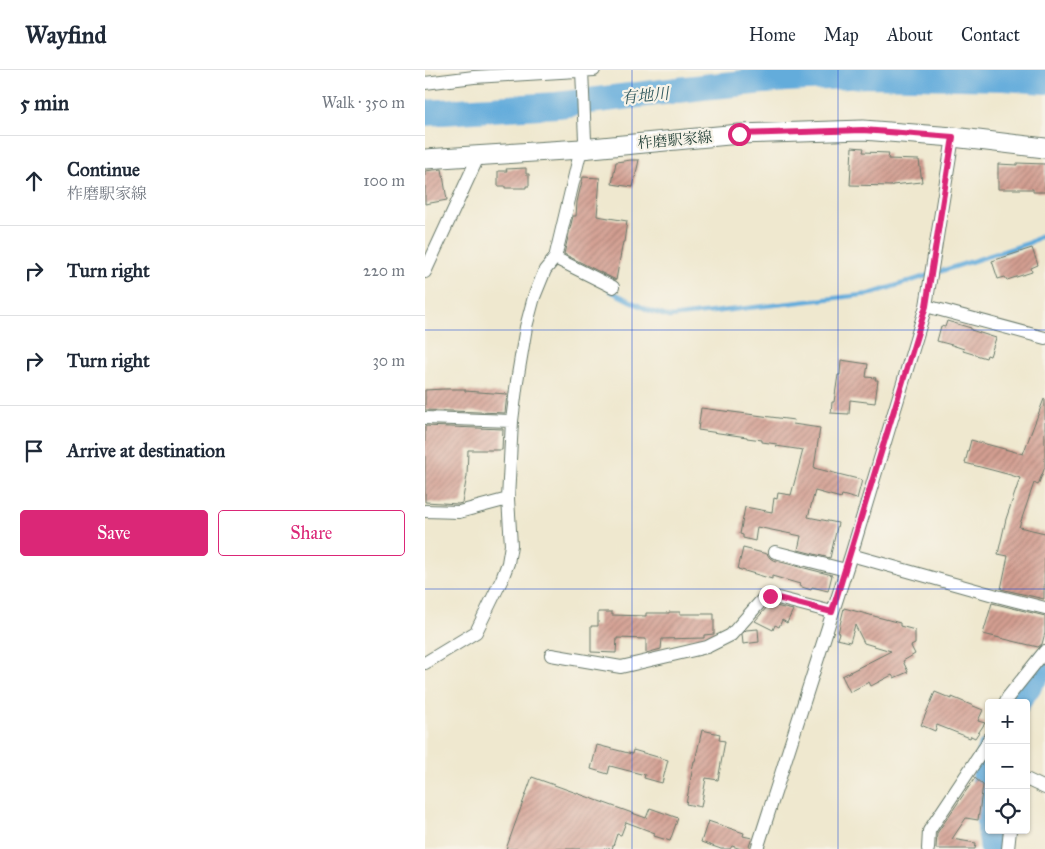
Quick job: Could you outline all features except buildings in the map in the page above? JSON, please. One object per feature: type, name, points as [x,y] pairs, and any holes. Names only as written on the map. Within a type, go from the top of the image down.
[{"type":"main road","name":"柞磨駅家線","points":[[425,159],[583,144],[748,134],[863,130],[953,137],[1045,148]]},
{"type":"street","points":[[425,663],[476,632],[509,563],[511,546],[508,499],[512,421],[517,381],[526,327],[534,297],[545,270],[555,258],[583,144],[582,70]]},
{"type":"street","points":[[425,82],[474,77],[594,70]]},
{"type":"street","points":[[757,849],[851,555],[926,306],[953,137]]},
{"type":"street","points":[[425,272],[479,155]]},
{"type":"street","points":[[555,258],[613,287]]},
{"type":"street","points":[[926,306],[1045,338]]},
{"type":"street","points":[[425,418],[512,421]]},
{"type":"street","points":[[425,511],[459,512],[508,499]]},
{"type":"street","points":[[775,552],[846,570]]},
{"type":"street","points":[[851,555],[1045,608]]},
{"type":"street","points":[[551,655],[621,667],[707,647],[731,634],[762,600],[770,596],[832,612]]},
{"type":"street","points":[[1007,699],[1045,652]]},
{"type":"street","points":[[928,849],[929,831],[985,749]]},
{"type":"street","points":[[1030,781],[1045,788]]},
{"type":"street","points":[[1008,849],[1010,834]]},
{"type":"waterway","name":"有地川","points":[[425,113],[557,105],[786,79],[869,75],[1004,78],[1045,81]]},
{"type":"waterway","points":[[610,291],[648,310],[669,317],[870,294],[1029,243],[1045,234]]},
{"type":"waterway","points":[[1020,699],[1045,662]]},
{"type":"waterway","points":[[991,834],[993,849]]},
{"type":"route","points":[[739,134],[863,130],[953,137],[926,306],[832,612],[770,596]]}]
